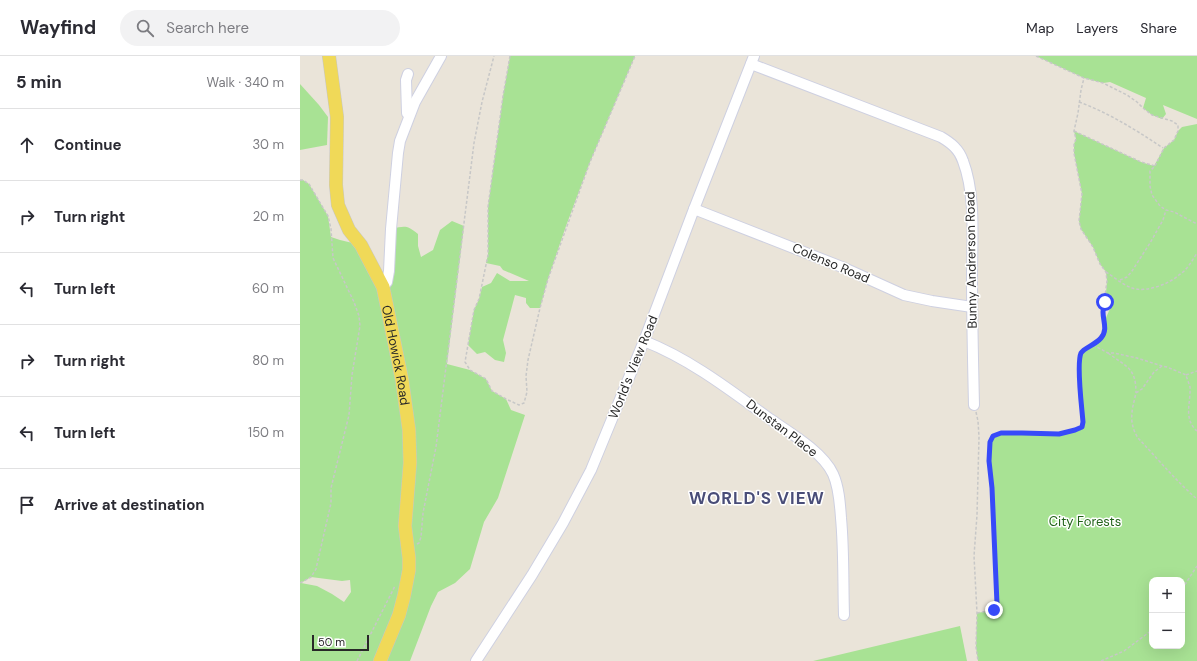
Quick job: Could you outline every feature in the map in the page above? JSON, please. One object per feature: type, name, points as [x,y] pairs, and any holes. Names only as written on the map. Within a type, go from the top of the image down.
[{"type":"main road","name":"Old Howick Road","points":[[329,56],[337,117],[336,184],[338,205],[349,230],[372,264],[383,288],[402,380],[409,430],[410,464],[405,526],[410,564],[399,615],[380,661]]},
{"type":"street","points":[[383,288],[387,282],[389,272],[400,141],[415,102],[441,56]]},
{"type":"street","name":"World's View Road","points":[[476,661],[532,575],[563,523],[591,470],[644,341],[753,60]]},
{"type":"street","name":"Bunny Andrerson Road","points":[[753,60],[941,137],[952,143],[957,150],[963,160],[971,194],[974,405]]},
{"type":"street","points":[[406,123],[408,108],[406,80],[408,74]]},
{"type":"street","name":"Colenso Road","points":[[694,209],[842,267],[904,295],[917,299],[972,307]]},
{"type":"street","name":"Dunstan Place","points":[[644,341],[663,348],[724,385],[806,444],[829,467],[834,474],[841,509],[843,536],[844,615]]},
{"type":"path","points":[[408,550],[419,543],[421,537],[423,513],[436,447],[474,143],[482,102],[494,56]]},
{"type":"path","points":[[510,56],[488,207],[488,255],[480,299],[474,310],[465,362],[470,370],[486,379],[492,391],[519,405],[524,402],[527,392],[526,376],[528,360],[548,279],[590,162],[635,56]]},
{"type":"path","points":[[1036,56],[1084,78],[1103,83],[1127,95],[1152,115],[1172,121],[1178,125],[1178,131],[1174,140],[1164,148],[1155,166],[1150,172],[1150,186],[1152,195],[1160,206],[1197,224]]},
{"type":"path","points":[[1084,78],[1074,131],[1076,139],[1074,144],[1074,153],[1082,194],[1079,221],[1081,229],[1093,247],[1100,264],[1106,272],[1131,287],[1148,289],[1165,284],[1179,276],[1197,254]]},
{"type":"path","points":[[1079,102],[1100,110],[1164,148]]},
{"type":"path","points":[[1074,131],[1141,162],[1155,166]]},
{"type":"path","points":[[300,180],[303,180],[309,184],[328,216],[331,229],[333,258],[354,302],[359,316],[360,326],[352,375],[349,415],[331,488],[331,503],[316,569],[311,577],[300,583]]},
{"type":"path","points":[[1120,280],[1127,277],[1132,271],[1163,220],[1166,210]]},
{"type":"path","points":[[977,613],[994,610],[997,604],[992,488],[989,461],[990,442],[993,436],[1001,433],[1059,434],[1082,427],[1083,422],[1079,368],[1080,355],[1084,349],[1094,345],[1102,337],[1106,326],[1103,311],[1107,281],[1106,272]]},
{"type":"path","points":[[1094,345],[1128,367],[1133,373],[1136,382],[1136,393],[1131,418],[1134,431],[1138,438],[1183,487],[1197,499]]},
{"type":"path","points":[[1108,353],[1122,354],[1172,368],[1186,375],[1190,387],[1188,416],[1197,431]]},
{"type":"path","points":[[1136,393],[1142,389],[1154,372],[1162,366]]},
{"type":"path","points":[[1186,375],[1197,371]]},
{"type":"path","points":[[974,405],[978,422],[979,437],[978,515],[974,556],[977,613],[976,647],[978,661]]},
{"type":"path","points":[[1185,584],[1197,566]]},
{"type":"path","points":[[357,661],[392,593]]},
{"type":"path","points":[[1101,661],[1124,651],[1149,632]]},
{"type":"green space","points":[[510,56],[635,56],[590,162],[566,226],[540,308],[530,308],[526,303],[526,298],[515,295],[503,340],[506,353],[504,362],[495,360],[485,352],[477,354],[468,345],[474,310],[482,287],[491,283],[497,273],[510,281],[529,281],[503,270],[500,266],[486,263],[488,255],[488,207]]},
{"type":"green space","points":[[1036,56],[1197,56],[1197,119],[1163,105],[1166,114],[1162,119],[1152,115],[1143,108],[1146,98],[1110,82],[1103,83],[1084,78]]},
{"type":"green space","points":[[300,84],[328,117],[327,145],[300,150]]},
{"type":"green space","name":"City Forests","points":[[1197,124],[1197,661],[978,661],[976,647],[977,613],[994,610],[997,604],[989,442],[993,436],[1001,433],[1059,434],[1082,427],[1083,422],[1079,368],[1081,355],[1084,349],[1093,345],[1102,337],[1105,320],[1112,304],[1106,293],[1106,272],[1100,264],[1093,247],[1081,229],[1079,221],[1082,194],[1074,153],[1074,144],[1076,139],[1074,131],[1141,162],[1154,166],[1164,148],[1174,140],[1178,131],[1182,127]]},
{"type":"green space","points":[[300,180],[303,180],[309,184],[328,216],[331,237],[361,245],[383,287],[391,229],[406,227],[418,234],[418,246],[421,257],[433,250],[440,230],[452,221],[464,226],[447,364],[470,370],[486,379],[492,391],[506,399],[511,410],[525,415],[498,498],[484,522],[470,569],[455,583],[438,592],[431,606],[410,661],[300,661]],"holes":[[[311,577],[342,581],[350,580],[351,592],[344,602],[317,586],[301,583]]]},
{"type":"green space","points":[[960,626],[967,661],[813,661]]},
{"type":"district","name":"WORLD'S VIEW","points":[[757,498]]},
{"type":"route","points":[[994,610],[997,604],[992,488],[989,461],[990,442],[993,436],[1001,433],[1059,434],[1082,427],[1083,422],[1079,368],[1080,355],[1084,349],[1094,345],[1102,337],[1106,326],[1103,311],[1105,302]]}]
